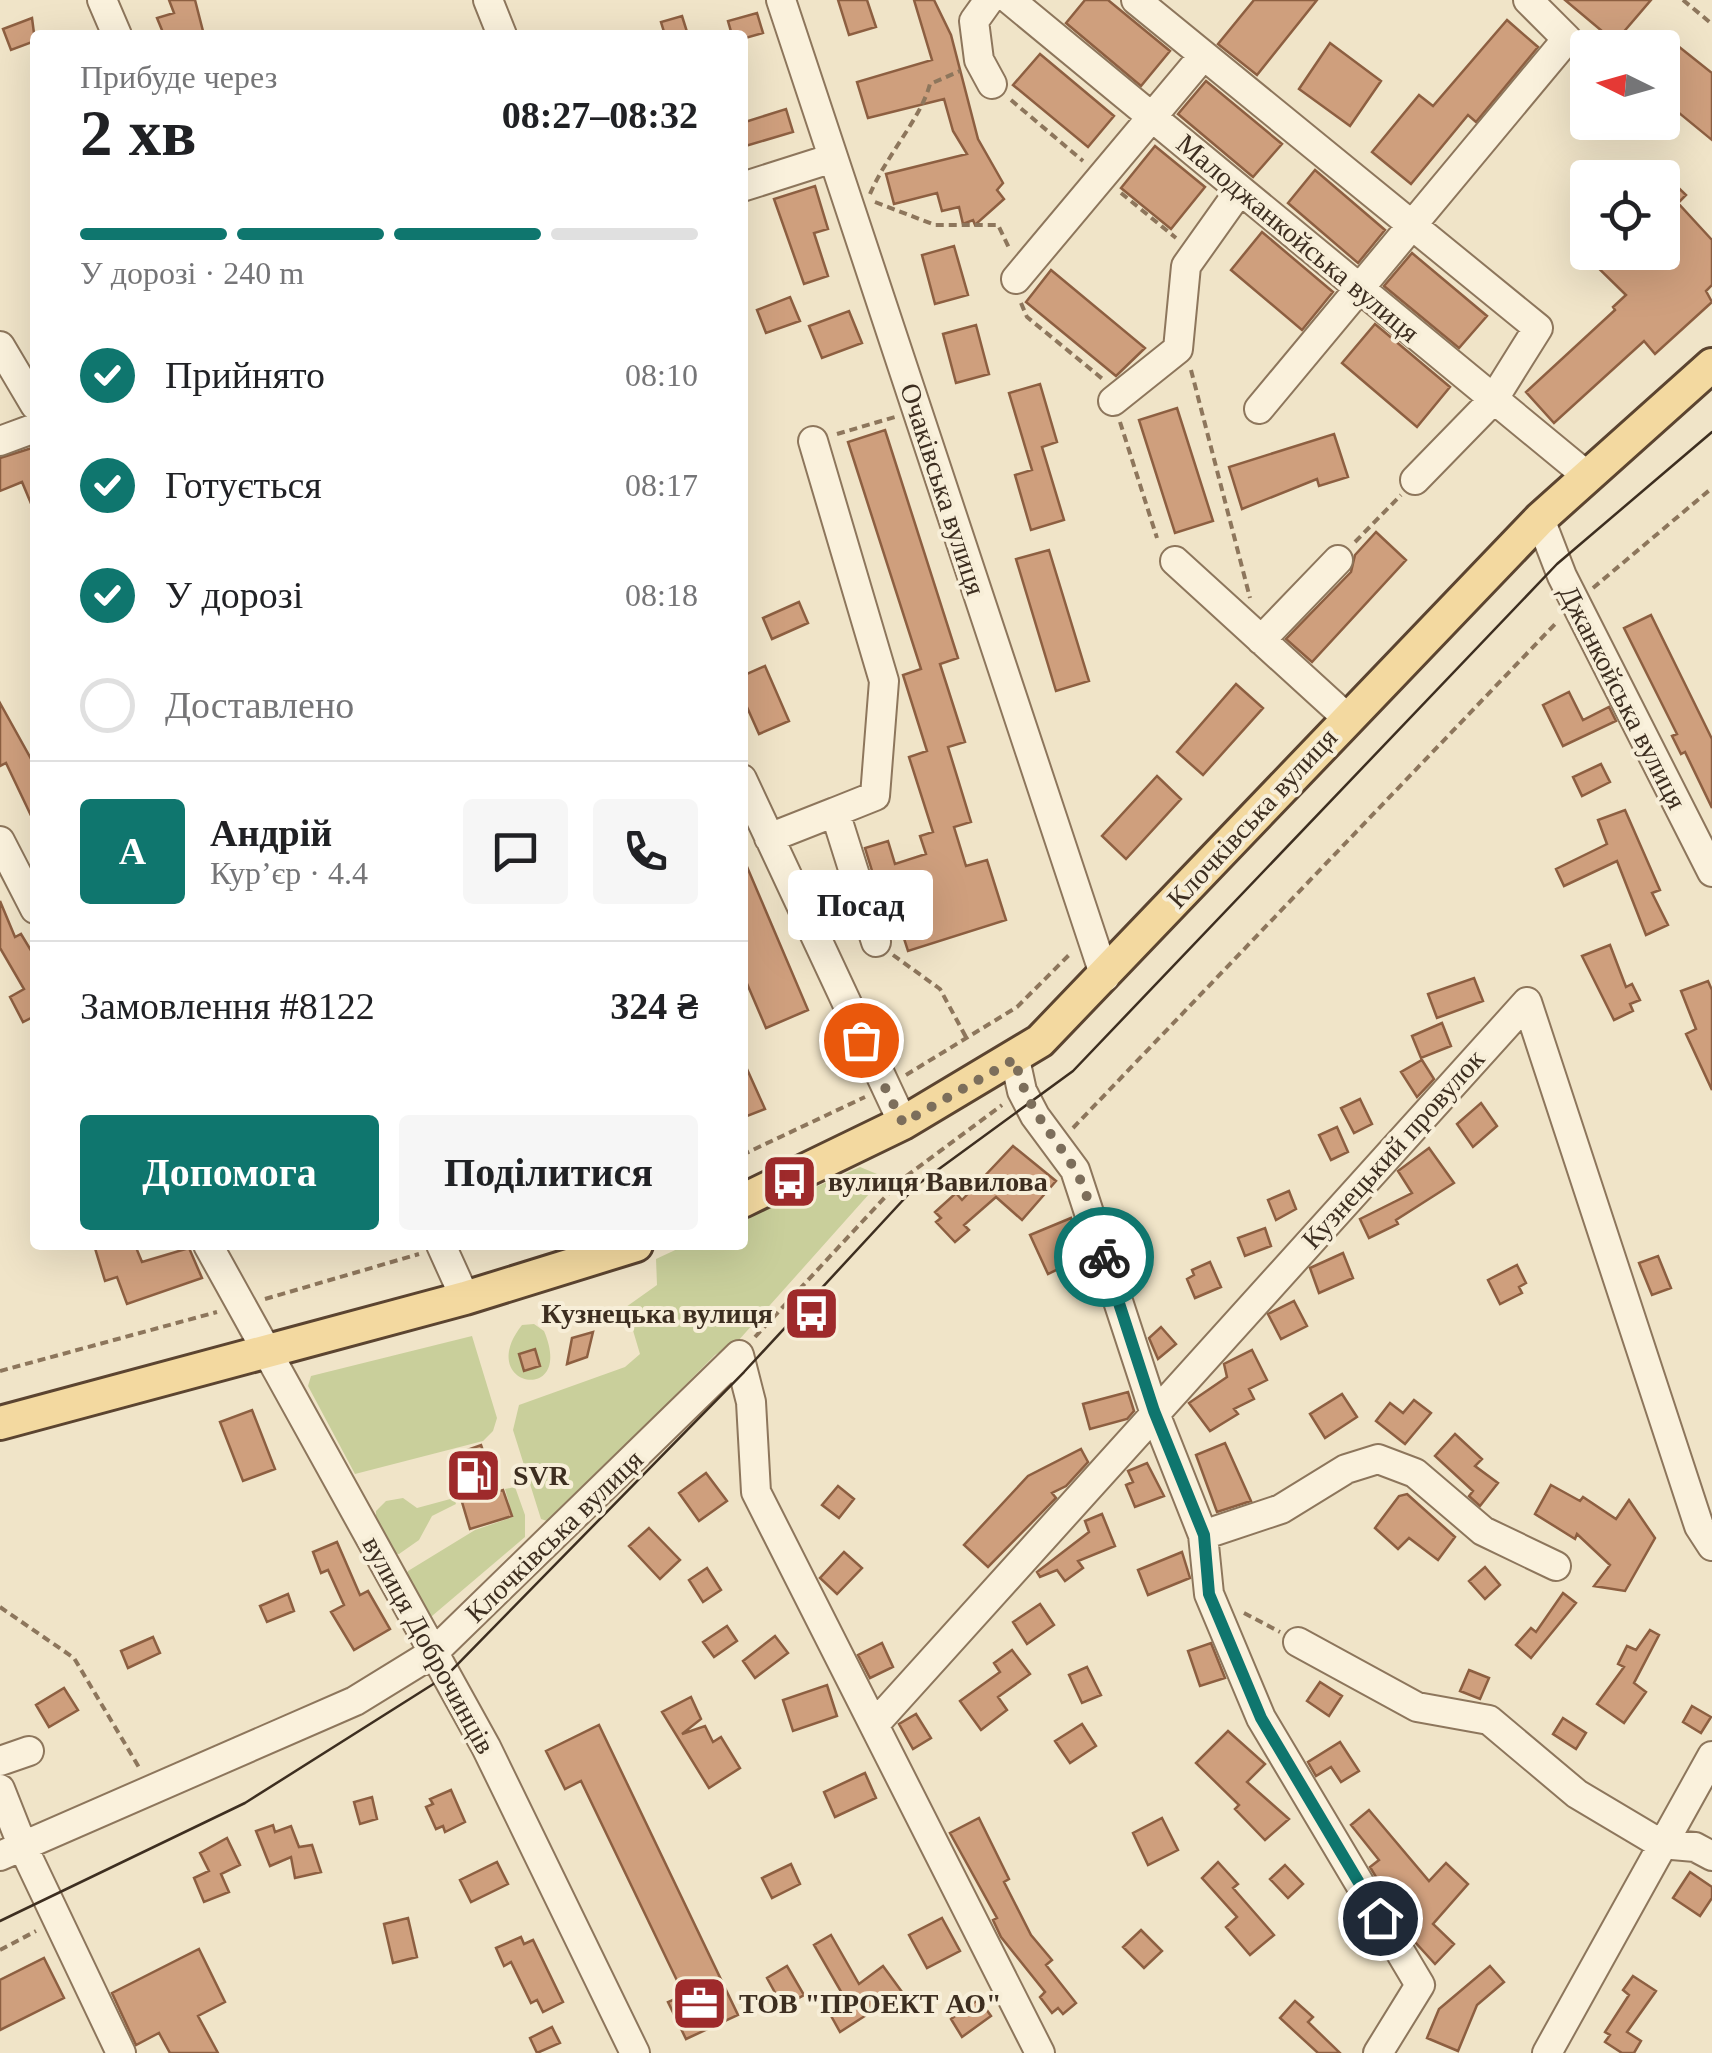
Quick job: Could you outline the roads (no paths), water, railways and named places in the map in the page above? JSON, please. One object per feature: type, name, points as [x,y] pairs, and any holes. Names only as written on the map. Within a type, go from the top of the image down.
[{"type":"main road","name":"Клочківська вулиця","points":[[748,1198],[903,1123],[1015,1059],[1061,1022],[1346,717],[1540,519],[1712,364]]},
{"type":"main road","points":[[0,1424],[464,1298],[620,1250]]},
{"type":"street","points":[[102,0],[115,30]]},
{"type":"street","points":[[488,0],[500,30]]},
{"type":"street","name":"Очаківська вулиця","points":[[781,0],[1106,977]]},
{"type":"street","points":[[985,72],[974,21],[989,0]]},
{"type":"street","name":"Малоджанкойська вулиця","points":[[1010,0],[1586,475]]},
{"type":"street","points":[[1136,0],[1538,328],[1493,400],[1416,480]]},
{"type":"street","points":[[1259,410],[1568,40],[1528,0]]},
{"type":"street","points":[[1016,279],[1203,56]]},
{"type":"street","points":[[748,185],[833,158]]},
{"type":"street","points":[[1113,400],[1178,348],[1186,266],[1240,190]]},
{"type":"street","points":[[0,346],[30,397]]},
{"type":"street","points":[[0,441],[30,430]]},
{"type":"street","points":[[769,838],[876,796],[884,681],[813,442]]},
{"type":"street","name":"Джанкойська вулиця","points":[[1540,519],[1576,603],[1712,872]]},
{"type":"street","points":[[1261,640],[1338,560]]},
{"type":"street","points":[[1174,561],[1346,717]]},
{"type":"street","points":[[748,792],[903,1123]]},
{"type":"street","points":[[835,812],[876,942]]},
{"type":"street","points":[[0,841],[30,900]]},
{"type":"street","name":"Кузнецький провулок","points":[[874,1725],[1527,1002],[1699,1526],[1712,1546]]},
{"type":"street","points":[[1015,1059],[1022,1091],[1075,1170],[1154,1411],[1204,1535],[1209,1594],[1261,1718],[1420,1985],[1378,2053]]},
{"type":"street","name":"вулиця Доброчинців","points":[[211,1250],[486,1747],[634,2053]]},
{"type":"street","points":[[443,1250],[464,1298]]},
{"type":"street","name":"Клочківська вулиця","points":[[11,1852],[355,1701],[434,1653],[739,1355],[751,1402],[756,1492],[874,1725]]},
{"type":"street","points":[[1204,1535],[1281,1509],[1346,1468],[1378,1459],[1415,1473],[1482,1532],[1556,1566]]},
{"type":"street","points":[[1290,1638],[1417,1707],[1488,1720],[1577,1794],[1662,1844],[1694,1848],[1712,1856]]},
{"type":"street","points":[[874,1725],[1040,2053]]},
{"type":"street","points":[[0,1761],[29,1751]]},
{"type":"street","points":[[1546,2053],[1712,1756]]},
{"type":"street","points":[[0,1789],[11,1852],[57,1920],[121,2053]]},
{"type":"tram line","points":[[0,1921],[245,1803],[446,1676],[744,1372],[917,1185],[1073,1071],[1557,564],[1712,432]]},
{"type":"place","name":"Посад","points":[[861,1040]]},
{"type":"place","name":"вулиця Вавилова","points":[[789,1181]]},
{"type":"place","name":"Кузнецька вулиця","points":[[812,1313]]},
{"type":"place","name":"SVR","points":[[474,1475]]},
{"type":"place","name":"ТОВ \"ПРОЕКТ АО\"","points":[[700,2003]]}]
